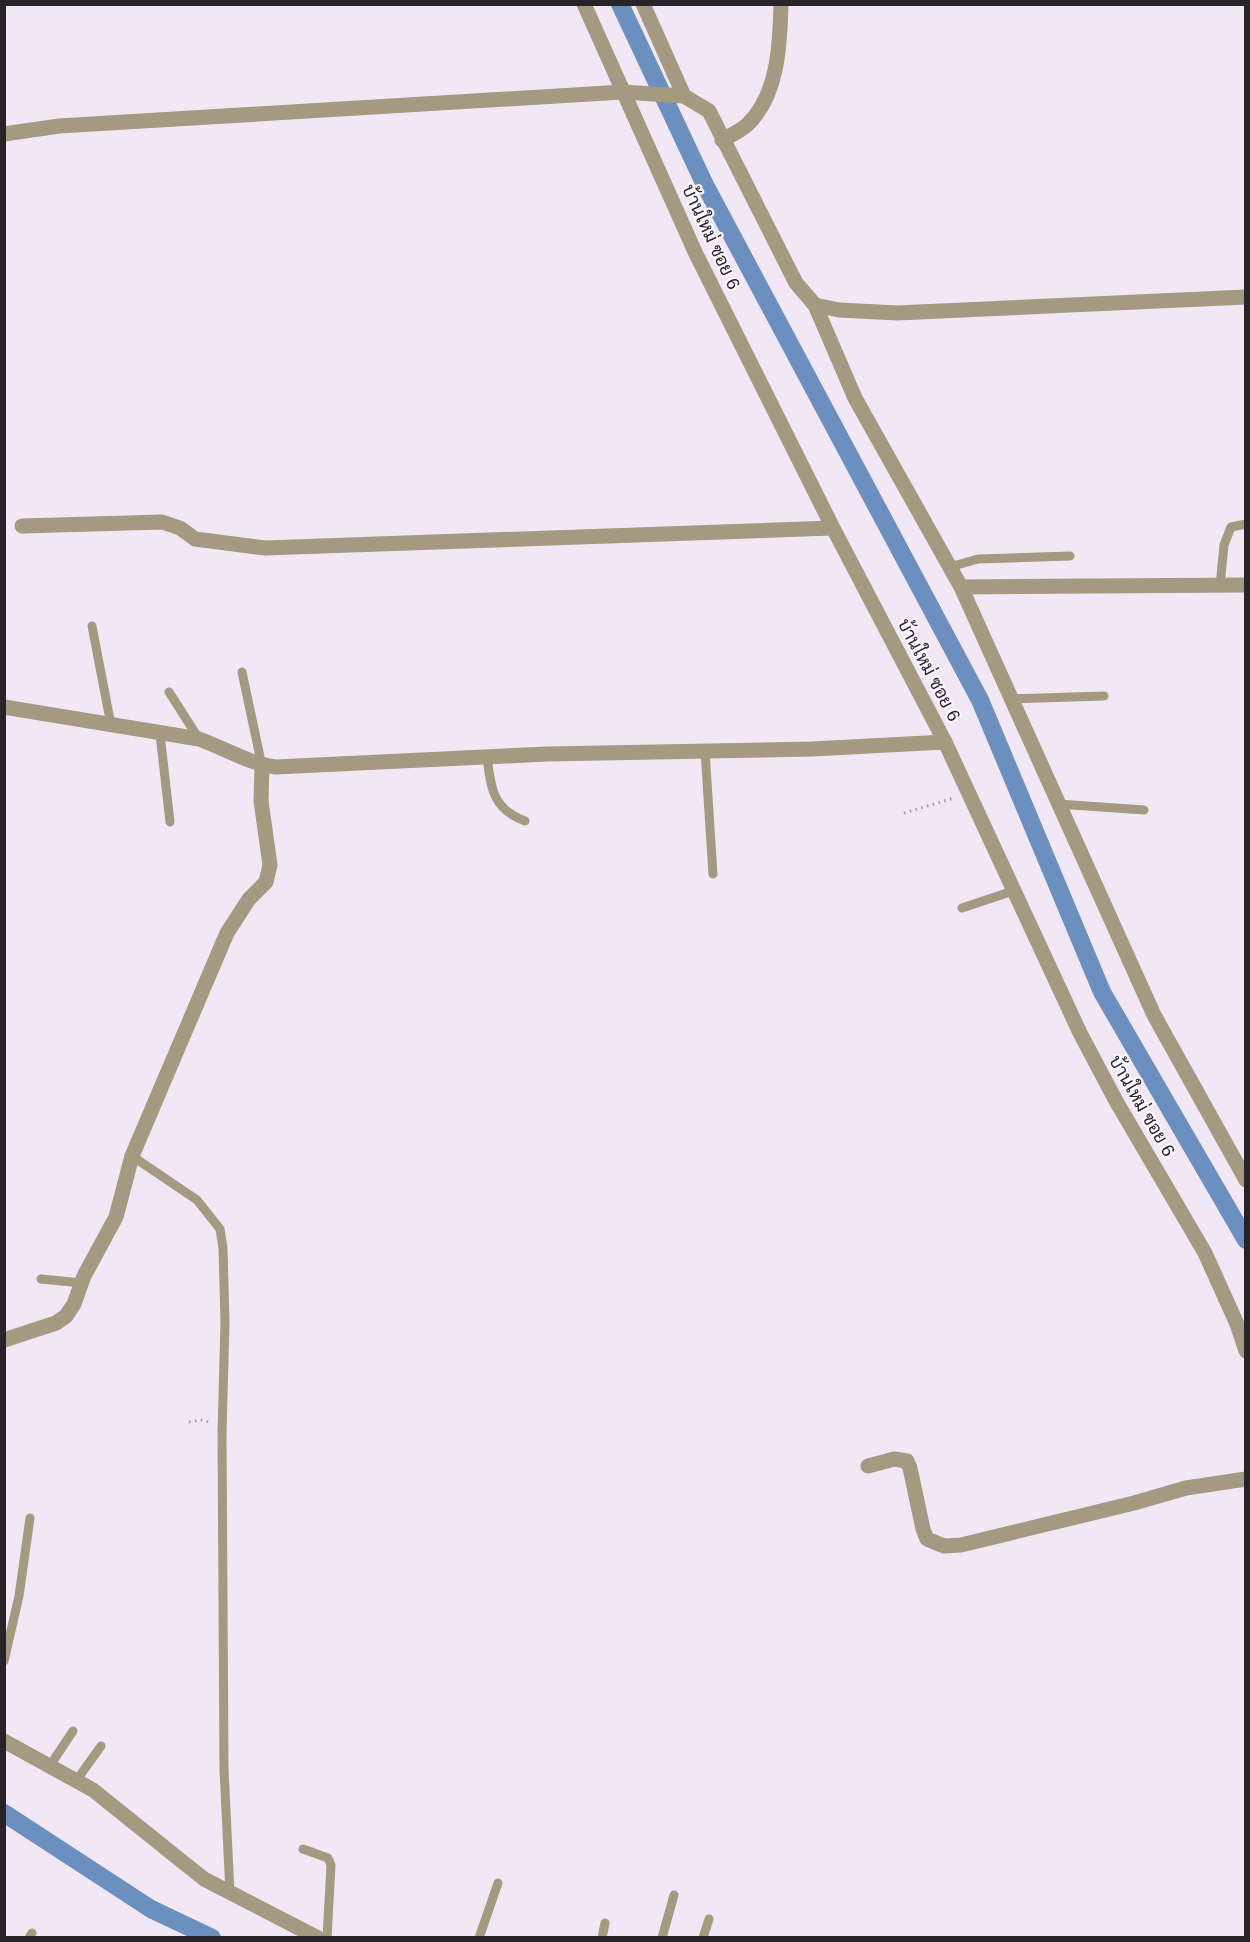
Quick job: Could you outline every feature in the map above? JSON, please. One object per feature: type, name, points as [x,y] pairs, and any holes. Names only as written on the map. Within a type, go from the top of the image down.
[{"type":"street","name":"บ้านใหม่ ซอย 6","points":[[584,4],[630,92],[696,254],[833,528],[945,742],[1090,1052],[1205,1253],[1238,1324],[1245,1351]]},
{"type":"street","points":[[643,4],[678,95]]},
{"type":"street","points":[[722,140],[753,119],[771,87],[780,41],[781,4]]},
{"type":"street","points":[[4,134],[59,126],[630,92],[678,95],[709,111],[796,283],[814,305],[855,398],[961,587],[1154,1015],[1245,1180]]},
{"type":"street","points":[[814,305],[839,310],[897,314],[1245,297]]},
{"type":"street","points":[[22,526],[162,522],[180,528],[195,539],[265,548],[833,528]]},
{"type":"street","points":[[961,587],[1245,585]]},
{"type":"street","points":[[4,707],[199,739],[262,766],[276,768],[487,757],[812,749],[945,742]]},
{"type":"street","points":[[4,1340],[56,1323],[66,1316],[116,1217],[132,1156],[227,933],[249,899],[266,882],[270,865],[261,801],[262,766]]},
{"type":"street","points":[[868,1466],[894,1459],[907,1461],[922,1529],[927,1539],[944,1546],[961,1545],[1024,1530],[1186,1488],[1245,1479]]},
{"type":"street","points":[[4,1741],[93,1790],[204,1879],[318,1938]]},
{"type":"lane","points":[[1220,586],[1224,544],[1232,527],[1245,524]]},
{"type":"lane","points":[[950,567],[978,559],[1070,556]]},
{"type":"lane","points":[[92,626],[111,725]]},
{"type":"lane","points":[[242,672],[262,766]]},
{"type":"lane","points":[[169,692],[199,739]]},
{"type":"lane","points":[[1011,699],[1104,696]]},
{"type":"lane","points":[[160,734],[170,822]]},
{"type":"lane","points":[[705,751],[713,874]]},
{"type":"lane","points":[[487,757],[491,789],[498,802],[510,816],[525,821]]},
{"type":"lane","points":[[1058,804],[1144,810]]},
{"type":"lane","points":[[962,908],[1013,891]]},
{"type":"lane","points":[[132,1156],[197,1200],[220,1229],[225,1322],[222,1433],[224,1769],[230,1893]]},
{"type":"lane","points":[[41,1279],[82,1283]]},
{"type":"lane","points":[[4,1661],[19,1596],[30,1518]]},
{"type":"lane","points":[[48,1767],[73,1731]]},
{"type":"lane","points":[[76,1781],[101,1746]]},
{"type":"lane","points":[[303,1849],[328,1858],[331,1865],[327,1938]]},
{"type":"lane","points":[[479,1938],[498,1883]]},
{"type":"lane","points":[[662,1938],[674,1895]]},
{"type":"lane","points":[[703,1938],[709,1919]]},
{"type":"lane","points":[[602,1938],[605,1923]]},
{"type":"path","points":[[904,813],[970,794]]},
{"type":"path","points":[[189,1422],[201,1420],[214,1424],[222,1433]]},
{"type":"waterway","points":[[620,4],[705,185],[980,700],[1102,992],[1246,1240]]},
{"type":"waterway","points":[[4,1813],[151,1909],[212,1938]]}]
